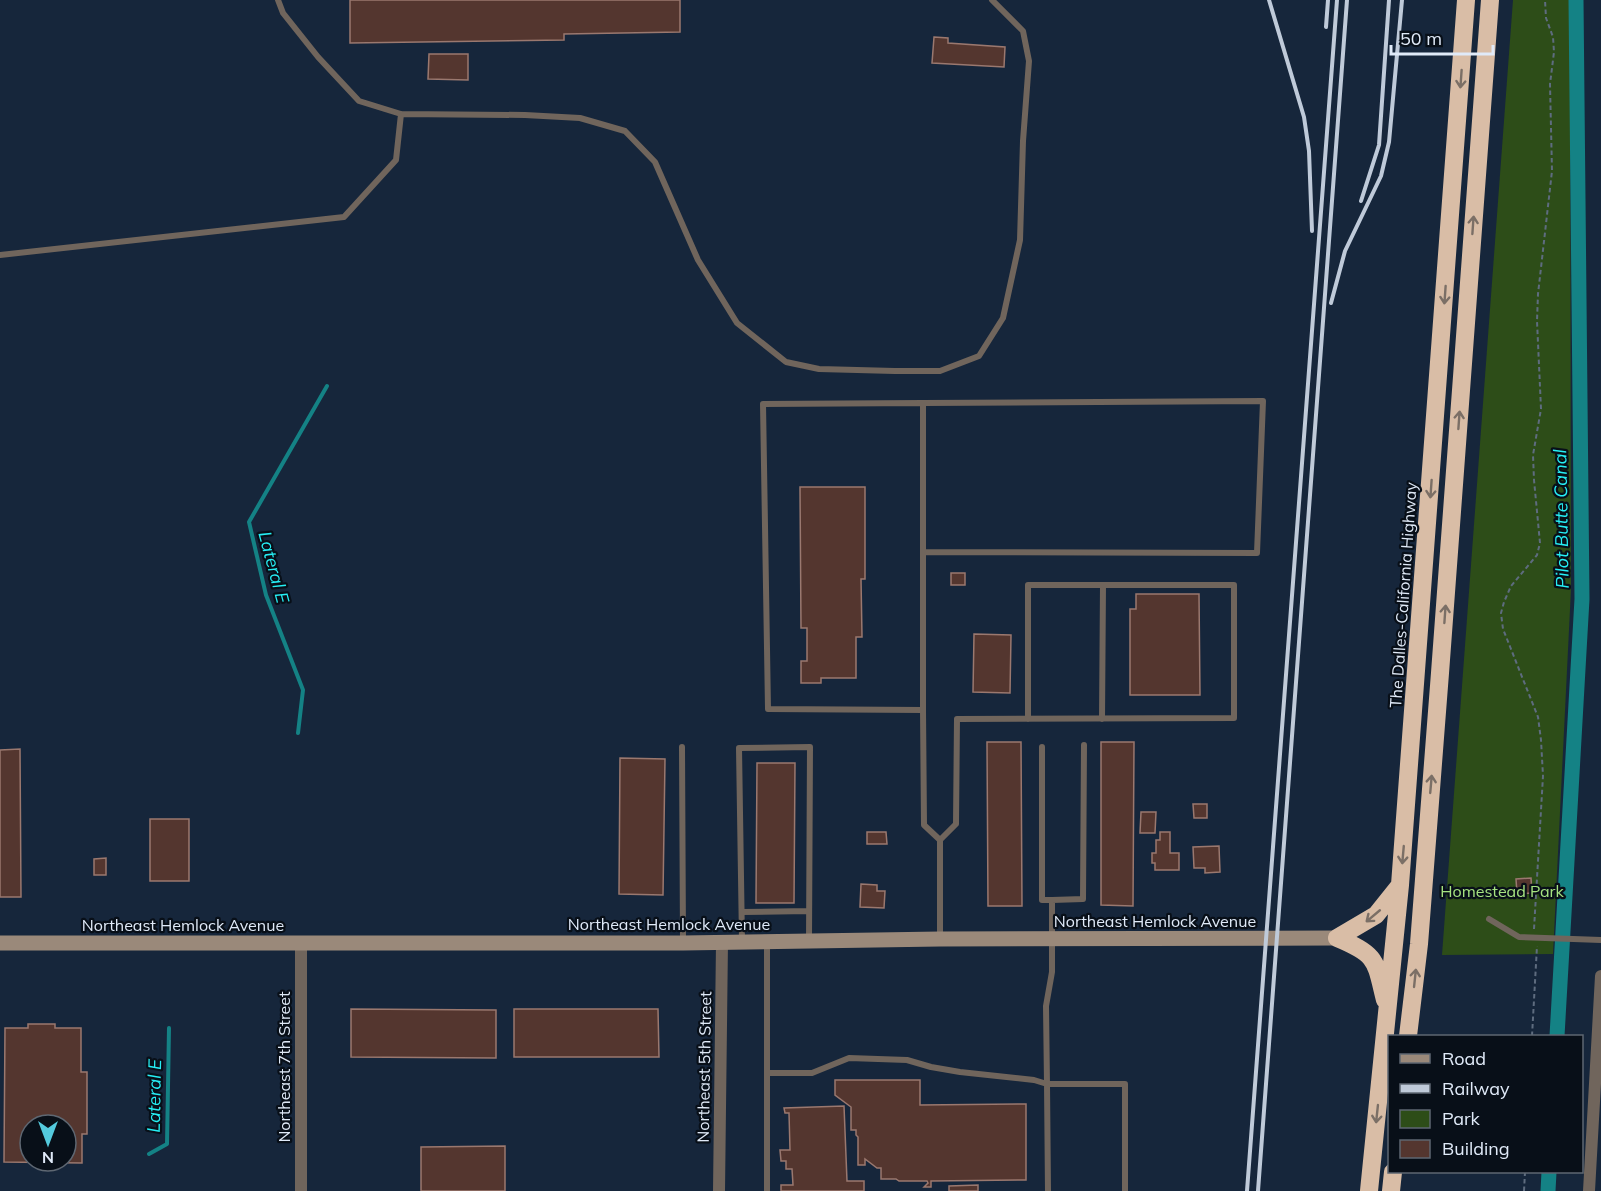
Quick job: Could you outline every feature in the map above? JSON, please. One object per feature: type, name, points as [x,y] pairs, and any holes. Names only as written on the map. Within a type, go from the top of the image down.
[{"type":"highway","name":"The Dalles-California Highway","points":[[1369,1191],[1400,885],[1466,0]]},
{"type":"highway","points":[[1408,1035],[1419,944],[1490,0]]},
{"type":"highway","points":[[1337,938],[1376,915],[1400,885]]},
{"type":"highway","points":[[1337,938],[1360,948],[1376,962],[1388,1014]]},
{"type":"highway","points":[[1391,1191],[1393,1173]]},
{"type":"street","name":"Northeast Hemlock Avenue","points":[[0,943],[683,943],[940,939],[1337,938]]},
{"type":"street","name":"Northeast 5th Street","points":[[719,1191],[722,942]]},
{"type":"street","name":"Northeast 7th Street","points":[[301,943],[301,1191]]},
{"type":"street","points":[[1589,1191],[1601,976]]},
{"type":"lane","points":[[279,0],[283,13],[318,57],[359,101],[401,114],[580,118],[625,131],[655,162],[698,260],[737,323],[786,362],[819,369],[940,371],[979,356],[1004,318],[1020,240],[1023,141],[1029,61],[1023,31],[992,0]]},
{"type":"lane","points":[[0,255],[344,217],[396,160],[401,114]]},
{"type":"lane","points":[[923,552],[1257,553],[1263,401],[763,404],[768,709],[923,710]]},
{"type":"lane","points":[[922,403],[924,825],[940,840]]},
{"type":"lane","points":[[940,939],[940,840],[956,824],[957,719],[1028,719],[1102,719],[1234,718],[1234,585],[1029,585],[1028,719]]},
{"type":"lane","points":[[1102,719],[1103,585]]},
{"type":"lane","points":[[1042,747],[1042,900],[1083,900],[1084,744]]},
{"type":"lane","points":[[682,747],[683,943]]},
{"type":"lane","points":[[742,942],[739,748],[810,747],[808,941]]},
{"type":"lane","points":[[1048,1191],[1046,1006],[1052,972],[1052,900]]},
{"type":"lane","points":[[742,912],[808,911]]},
{"type":"lane","points":[[1490,919],[1519,937],[1601,940]]},
{"type":"lane","points":[[767,942],[767,1191]]},
{"type":"lane","points":[[767,1073],[812,1073],[849,1058],[861,1058],[907,1060],[960,1072],[1034,1080],[1047,1084],[1125,1084],[1125,1191]]},
{"type":"path","points":[[1532,1035],[1537,947],[1533,924],[1543,776],[1541,740],[1538,717],[1503,629],[1501,613],[1511,586],[1537,555],[1540,543],[1533,455],[1541,409],[1537,321],[1551,171],[1550,84],[1554,52],[1553,38],[1546,18],[1545,0]]},
{"type":"path","points":[[1524,1191],[1525,1173]]},
{"type":"green space","name":"Homestead Park","points":[[1513,0],[1570,0],[1571,589],[1553,954],[1442,955]]},
{"type":"building","points":[[350,0],[680,0],[680,32],[564,34],[564,40],[350,43]]},
{"type":"building","points":[[934,37],[948,38],[948,43],[1005,47],[1004,67],[932,63]]},
{"type":"building","points":[[429,54],[468,54],[468,80],[428,79]]},
{"type":"building","points":[[800,487],[865,487],[865,579],[861,579],[862,637],[856,637],[856,678],[821,678],[821,683],[801,683],[801,661],[807,661],[807,628],[801,628]]},
{"type":"building","points":[[951,573],[965,573],[965,585],[951,585]]},
{"type":"building","points":[[1136,594],[1199,594],[1200,695],[1130,695],[1130,609],[1136,609]]},
{"type":"building","points":[[974,634],[1011,635],[1010,693],[973,692]]},
{"type":"building","points":[[987,742],[1021,742],[1022,906],[988,906]]},
{"type":"building","points":[[1101,742],[1134,742],[1133,906],[1101,905]]},
{"type":"building","points":[[20,749],[21,897],[0,897],[0,750]]},
{"type":"building","points":[[620,758],[665,759],[663,895],[619,894]]},
{"type":"building","points":[[757,763],[795,763],[794,903],[756,903]]},
{"type":"building","points":[[1193,804],[1207,804],[1207,818],[1194,818]]},
{"type":"building","points":[[1141,812],[1156,812],[1155,833],[1140,833]]},
{"type":"building","points":[[150,819],[189,819],[189,881],[150,881]]},
{"type":"building","points":[[867,832],[886,832],[887,844],[867,844]]},
{"type":"building","points":[[1160,832],[1170,832],[1170,853],[1179,853],[1179,870],[1155,870],[1152,853],[1156,853],[1156,840],[1160,840]]},
{"type":"building","points":[[1219,846],[1220,872],[1205,873],[1205,868],[1194,868],[1193,847]]},
{"type":"building","points":[[106,858],[106,875],[94,875],[94,859]]},
{"type":"building","points":[[1531,878],[1532,893],[1517,894],[1516,879]]},
{"type":"building","points":[[861,884],[877,885],[877,891],[885,891],[884,908],[860,907]]},
{"type":"building","points":[[351,1009],[496,1010],[496,1058],[351,1057]]},
{"type":"building","points":[[514,1009],[658,1009],[659,1057],[514,1057]]},
{"type":"building","points":[[28,1024],[55,1024],[55,1028],[81,1028],[81,1072],[87,1072],[87,1134],[82,1134],[82,1163],[78,1163],[78,1113],[18,1113],[18,1162],[4,1162],[5,1028],[28,1028]]},
{"type":"building","points":[[835,1080],[920,1080],[920,1105],[1026,1104],[1026,1180],[931,1181],[931,1187],[924,1187],[927,1181],[881,1179],[881,1168],[877,1168],[865,1159],[865,1165],[858,1165],[858,1137],[856,1130],[851,1130],[851,1107],[835,1095]]},
{"type":"building","points":[[844,1106],[847,1181],[864,1181],[864,1191],[781,1191],[781,1185],[793,1185],[792,1169],[786,1169],[786,1161],[781,1161],[780,1150],[790,1150],[789,1113],[785,1113],[784,1108]]},
{"type":"building","points":[[505,1146],[505,1191],[421,1191],[421,1147]]},
{"type":"building","points":[[978,1185],[978,1191],[949,1191],[949,1186]]},
{"type":"waterway","name":"Pilot Butte Canal","points":[[1557,1035],[1582,599],[1576,0]]},
{"type":"waterway","name":"Lateral E","points":[[298,733],[303,690],[266,595],[249,522],[327,386]]},
{"type":"waterway","name":"Lateral E","points":[[149,1154],[167,1144],[169,1028]]},
{"type":"waterway","name":"Pilot Butte Canal","points":[[1548,1191],[1549,1173]]},
{"type":"railway","points":[[1269,0],[1304,117],[1309,151],[1312,231]]},
{"type":"railway","points":[[1326,27],[1328,0]]},
{"type":"railway","points":[[1247,1191],[1337,0]]},
{"type":"railway","points":[[1258,1191],[1347,0]]},
{"type":"railway","points":[[1361,201],[1379,145],[1389,0]]},
{"type":"railway","points":[[1331,303],[1345,251],[1381,176],[1389,142],[1402,0]]}]
